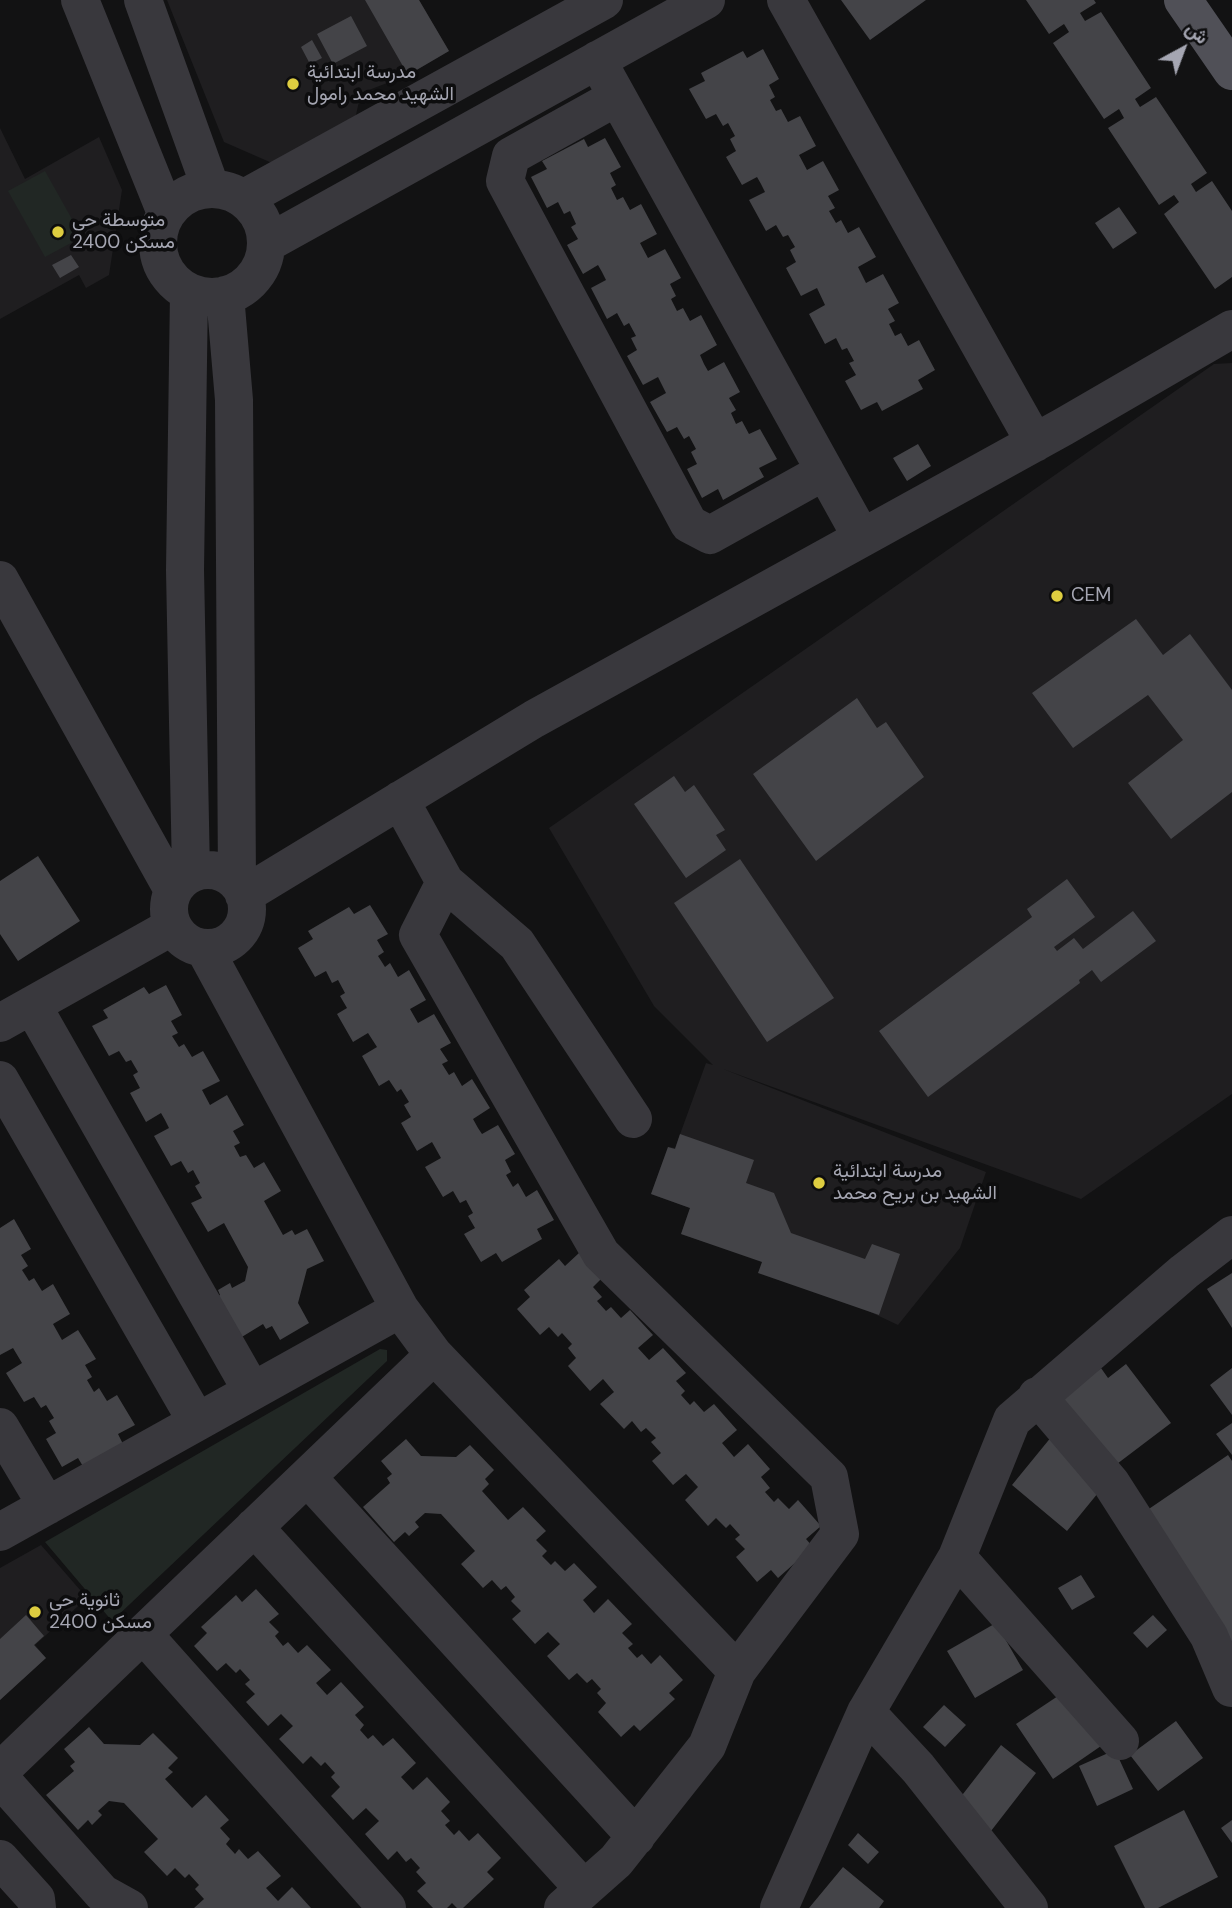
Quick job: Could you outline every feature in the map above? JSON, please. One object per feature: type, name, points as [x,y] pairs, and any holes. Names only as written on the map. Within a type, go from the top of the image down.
[{"type":"main road","points":[[1183,0],[1232,71]]},
{"type":"street","points":[[80,0],[166,213]]},
{"type":"street","points":[[143,0],[227,194]]},
{"type":"street","points":[[227,194],[604,0]]},
{"type":"street","points":[[266,244],[706,0]]},
{"type":"street","points":[[786,0],[1035,443]]},
{"type":"street","points":[[597,60],[862,538]]},
{"type":"street","points":[[617,97],[511,156],[505,181],[689,524],[710,535],[825,471]]},
{"type":"street","points":[[194,192],[227,194],[256,211],[266,244],[263,261],[255,276],[242,288],[207,294],[174,281],[163,267],[158,249],[159,230],[166,213],[178,200],[194,192]]},
{"type":"street","points":[[207,294],[234,400],[241,889],[247,908],[239,933],[217,947],[204,948],[180,937],[179,897],[185,570],[207,294]]},
{"type":"street","points":[[241,889],[400,800],[534,719],[1035,443],[1232,329]]},
{"type":"street","points":[[0,580],[179,897]]},
{"type":"street","points":[[400,800],[445,882],[517,944],[633,1119]]},
{"type":"street","points":[[241,889],[216,871],[16,1014],[252,1391]]},
{"type":"street","points":[[254,1527],[574,1898],[616,1861],[707,1746],[737,1671],[840,1534],[830,1477],[601,1254],[418,935],[445,882]]},
{"type":"street","points":[[204,948],[400,1309],[434,1355],[737,1671]]},
{"type":"street","points":[[0,1080],[197,1422]]},
{"type":"street","points":[[779,1908],[866,1712],[957,1557],[1012,1420],[1037,1396],[1232,1236]]},
{"type":"street","points":[[0,1531],[400,1309]]},
{"type":"street","points":[[0,1771],[434,1355]]},
{"type":"street","points":[[1037,1396],[1111,1483],[1209,1636],[1231,1688]]},
{"type":"street","points":[[0,1427],[47,1506]]},
{"type":"street","points":[[307,1477],[636,1837]]},
{"type":"street","points":[[957,1557],[1120,1741]]},
{"type":"street","points":[[143,1634],[387,1908]]},
{"type":"street","points":[[866,1712],[918,1768],[1029,1908]]},
{"type":"street","points":[[0,1778],[102,1893],[129,1908]]},
{"type":"street","points":[[0,1859],[37,1903],[77,1866]]},
{"type":"shaded area","name":"مدرسة ابتدائية الشهيد محمد رامول","points":[[167,0],[419,0],[449,51],[408,75],[361,93],[355,119],[272,163],[224,142]]},
{"type":"shaded area","name":"متوسطة حي 2400 مسكن","points":[[0,128],[25,179],[99,137],[122,190],[109,275],[86,288],[79,275],[0,319]]},
{"type":"shaded area","points":[[45,171],[82,237],[45,257],[8,191]]},
{"type":"shaded area","name":"CEM","points":[[1232,363],[1232,1094],[1081,1199],[723,1069],[986,1172],[960,1248],[898,1325],[762,1261],[681,1234],[690,1208],[651,1194],[668,1147],[675,1148],[706,1063],[713,1065],[654,1006],[549,828],[1214,364]]},
{"type":"shaded area","points":[[380,1349],[387,1350],[387,1361],[112,1621],[45,1542]]},
{"type":"shaded area","name":"ثانوية حي 2400 مسكن","points":[[41,1545],[87,1598],[35,1645],[46,1658],[0,1700],[0,1568]]},
{"type":"building","points":[[365,0],[419,0],[449,51],[408,75]]},
{"type":"building","points":[[841,0],[926,0],[870,40]]},
{"type":"building","points":[[1026,0],[1094,0],[1096,3],[1080,13],[1085,21],[1101,12],[1151,88],[1135,99],[1140,107],[1156,97],[1207,173],[1191,184],[1196,192],[1212,181],[1232,211],[1232,277],[1215,289],[1164,214],[1179,202],[1174,195],[1159,205],[1108,128],[1124,118],[1119,109],[1104,119],[1053,43],[1069,32],[1064,24],[1049,34]]},
{"type":"building","points":[[351,16],[367,46],[333,64],[317,34]]},
{"type":"building","points":[[312,40],[322,58],[310,64],[301,47]]},
{"type":"building","points":[[763,49],[779,79],[769,85],[775,97],[770,100],[776,111],[781,109],[788,122],[800,116],[816,146],[799,155],[807,170],[823,161],[839,190],[828,196],[835,208],[829,211],[836,223],[841,220],[848,233],[859,227],[876,257],[858,267],[866,283],[883,274],[899,303],[888,309],[895,321],[889,324],[895,336],[901,333],[908,346],[919,340],[935,370],[918,380],[923,389],[882,411],[877,402],[861,410],[845,381],[856,375],[849,363],[854,361],[847,348],[842,350],[836,338],[825,344],[809,314],[825,305],[817,288],[801,296],[786,268],[796,262],[790,250],[795,247],[788,235],[783,237],[776,225],[766,231],[749,200],[765,192],[761,184],[757,177],[742,185],[726,157],[736,151],[730,139],[735,136],[728,123],[723,126],[716,114],[706,119],[689,89],[705,81],[701,73],[743,51],[747,58]]},
{"type":"building","points":[[605,138],[621,167],[610,173],[616,185],[611,188],[617,200],[623,197],[630,210],[641,204],[657,234],[640,243],[648,258],[665,249],[681,278],[670,284],[676,296],[671,299],[677,311],[683,308],[690,321],[701,315],[717,345],[700,355],[704,364],[708,371],[724,362],[740,392],[729,398],[736,410],[731,413],[736,424],[742,421],[749,434],[760,429],[777,459],[759,468],[764,477],[723,500],[718,489],[702,498],[687,469],[697,464],[691,452],[696,449],[689,436],[684,439],[677,427],[667,432],[650,402],[666,393],[658,377],[643,385],[627,356],[637,350],[631,338],[636,336],[629,323],[624,326],[617,313],[607,319],[591,288],[606,280],[602,272],[598,265],[583,274],[567,245],[578,239],[571,227],[576,224],[570,211],[564,214],[558,202],[547,208],[531,177],[547,169],[542,161],[584,139],[588,147]]},
{"type":"building","points":[[1119,207],[1137,233],[1113,249],[1095,223]]},
{"type":"building","points":[[71,255],[79,267],[60,278],[52,265]]},
{"type":"building","points":[[918,444],[931,466],[907,481],[893,458]]},
{"type":"building","points":[[1136,619],[1163,655],[1190,634],[1232,690],[1232,792],[1171,839],[1128,783],[1183,740],[1148,695],[1073,748],[1032,693]]},
{"type":"building","points":[[857,698],[877,728],[886,722],[924,777],[816,861],[753,774]]},
{"type":"building","points":[[674,776],[685,792],[694,785],[725,830],[716,835],[726,850],[686,878],[634,804]]},
{"type":"building","points":[[38,856],[80,921],[18,961],[0,934],[0,881]]},
{"type":"building","points":[[740,859],[834,998],[767,1042],[674,903]]},
{"type":"building","points":[[1067,879],[1095,917],[1054,947],[1057,951],[1074,938],[1083,949],[1133,911],[1156,941],[1101,982],[1092,970],[1079,980],[1080,983],[928,1097],[879,1031],[1032,917],[1027,909]]},
{"type":"building","points":[[370,905],[388,934],[377,940],[384,952],[378,956],[385,967],[390,963],[398,977],[409,970],[426,1000],[410,1009],[418,1023],[434,1014],[451,1043],[440,1049],[448,1061],[442,1064],[449,1075],[454,1072],[462,1086],[472,1079],[490,1108],[473,1119],[478,1128],[482,1134],[498,1125],[515,1154],[505,1160],[511,1172],[506,1175],[513,1187],[518,1183],[526,1197],[537,1190],[554,1220],[537,1229],[542,1239],[502,1262],[496,1253],[481,1262],[464,1234],[475,1228],[468,1216],[473,1213],[466,1200],[460,1203],[453,1191],[443,1197],[425,1167],[441,1158],[432,1142],[417,1151],[401,1123],[411,1117],[404,1105],[409,1102],[401,1089],[397,1092],[389,1080],[379,1086],[362,1056],[377,1047],[368,1033],[353,1042],[337,1014],[347,1008],[340,996],[345,993],[338,980],[332,983],[326,971],[315,977],[298,948],[313,939],[308,931],[349,907],[354,914]]},
{"type":"building","points":[[166,985],[182,1015],[171,1021],[178,1033],[172,1036],[179,1047],[184,1044],[192,1057],[203,1051],[220,1081],[202,1090],[210,1105],[227,1095],[244,1125],[233,1131],[240,1143],[234,1146],[240,1157],[246,1155],[254,1168],[264,1162],[281,1191],[264,1201],[283,1235],[292,1230],[295,1235],[307,1229],[324,1261],[307,1269],[298,1303],[309,1323],[280,1340],[272,1326],[266,1329],[263,1324],[232,1343],[208,1302],[220,1295],[218,1290],[230,1283],[232,1288],[245,1281],[248,1267],[224,1223],[208,1232],[191,1203],[202,1198],[195,1186],[200,1183],[193,1170],[188,1173],[181,1161],[171,1166],[154,1136],[169,1128],[165,1120],[161,1113],[146,1122],[130,1093],[140,1088],[133,1075],[138,1072],[131,1060],[126,1062],[119,1051],[109,1056],[92,1026],[108,1018],[103,1010],[144,987],[149,994]]},
{"type":"building","points":[[680,1134],[754,1160],[746,1183],[774,1193],[791,1233],[865,1259],[872,1244],[900,1254],[879,1315],[758,1273],[762,1262],[681,1234],[690,1208],[651,1194],[668,1147],[675,1149]]},
{"type":"building","points":[[14,1219],[31,1249],[21,1255],[28,1266],[22,1270],[29,1281],[34,1278],[42,1291],[53,1284],[70,1314],[53,1324],[62,1340],[78,1330],[96,1359],[85,1365],[92,1377],[87,1380],[94,1392],[99,1388],[107,1401],[117,1395],[135,1425],[118,1434],[123,1444],[84,1468],[78,1458],[62,1467],[46,1439],[56,1433],[49,1421],[54,1418],[46,1405],[41,1408],[34,1397],[24,1402],[6,1373],[22,1363],[13,1348],[0,1355],[0,1228]]},
{"type":"building","points":[[579,1253],[602,1278],[593,1287],[602,1297],[597,1301],[606,1311],[611,1307],[621,1318],[630,1310],[653,1335],[638,1348],[649,1360],[663,1348],[686,1373],[676,1381],[685,1391],[681,1395],[690,1405],[694,1401],[704,1412],[714,1404],[737,1430],[722,1443],[734,1457],[748,1444],[770,1469],[761,1477],[770,1488],[765,1492],[774,1502],[778,1498],[789,1509],[798,1500],[821,1526],[806,1539],[813,1547],[778,1578],[771,1570],[757,1582],[736,1557],[745,1549],[735,1539],[740,1535],[730,1524],[726,1528],[716,1518],[708,1526],[685,1500],[698,1487],[686,1474],[673,1485],[652,1461],[661,1453],[651,1442],[656,1438],[646,1428],[641,1432],[632,1421],[624,1429],[600,1404],[614,1392],[603,1379],[590,1391],[568,1366],[576,1358],[568,1348],[572,1344],[562,1333],[558,1337],[549,1327],[540,1335],[517,1309],[530,1297],[524,1290],[559,1259],[565,1266]]},
{"type":"building","points":[[1232,1273],[1232,1328],[1207,1289]]},
{"type":"building","points":[[1126,1364],[1171,1423],[1105,1473],[1053,1405],[1101,1368],[1108,1378]]},
{"type":"building","points":[[1232,1368],[1232,1415],[1210,1385]]},
{"type":"building","points":[[1232,1423],[1232,1455],[1216,1434]]},
{"type":"building","points":[[1052,1436],[1107,1482],[1067,1531],[1012,1485]]},
{"type":"building","points":[[406,1439],[421,1456],[456,1457],[470,1445],[494,1470],[485,1479],[489,1484],[482,1491],[508,1520],[523,1507],[546,1531],[536,1540],[547,1551],[542,1556],[551,1565],[555,1561],[565,1571],[574,1563],[597,1587],[583,1600],[594,1613],[608,1599],[632,1624],[622,1633],[633,1644],[628,1648],[637,1658],[642,1654],[651,1664],[660,1655],[683,1680],[669,1693],[675,1699],[640,1731],[634,1725],[621,1737],[598,1712],[606,1703],[597,1693],[601,1689],[592,1679],[587,1683],[577,1673],[569,1680],[547,1656],[560,1644],[548,1632],[535,1644],[512,1619],[521,1611],[511,1601],[515,1597],[506,1586],[501,1590],[492,1580],[483,1588],[461,1564],[475,1551],[441,1514],[425,1513],[415,1522],[419,1527],[409,1536],[405,1532],[394,1542],[363,1507],[390,1483],[387,1478],[392,1474],[381,1461]]},
{"type":"building","points":[[1228,1455],[1232,1461],[1232,1647],[1140,1515]]},
{"type":"building","points":[[1081,1575],[1095,1597],[1072,1610],[1058,1588]]},
{"type":"building","points":[[256,1589],[279,1614],[269,1622],[279,1632],[275,1636],[283,1646],[288,1642],[298,1653],[307,1645],[331,1670],[316,1683],[327,1695],[341,1682],[364,1707],[355,1715],[364,1725],[360,1730],[368,1739],[373,1735],[383,1746],[393,1738],[416,1763],[401,1777],[413,1790],[427,1777],[450,1802],[441,1811],[450,1821],[445,1825],[454,1835],[459,1830],[469,1841],[478,1833],[501,1858],[487,1872],[494,1879],[463,1908],[457,1908],[452,1903],[447,1908],[433,1908],[417,1891],[426,1883],[416,1872],[420,1868],[411,1858],[406,1862],[397,1851],[388,1860],[365,1834],[379,1821],[366,1808],[353,1820],[331,1796],[340,1787],[331,1777],[335,1773],[325,1762],[321,1766],[311,1756],[303,1764],[279,1739],[293,1726],[281,1714],[268,1726],[246,1702],[255,1694],[245,1684],[250,1680],[240,1669],[236,1673],[226,1663],[217,1671],[194,1646],[207,1633],[201,1627],[236,1595],[242,1602]]},
{"type":"building","points":[[26,1615],[44,1636],[34,1645],[46,1658],[0,1700],[0,1639]]},
{"type":"building","points":[[1153,1615],[1167,1630],[1147,1648],[1133,1633]]},
{"type":"building","points":[[996,1623],[1023,1670],[975,1698],[947,1651]]},
{"type":"building","points":[[1064,1692],[1101,1746],[1053,1779],[1016,1724]]},
{"type":"building","points":[[944,1705],[966,1725],[945,1747],[923,1727]]},
{"type":"building","points":[[1176,1721],[1203,1758],[1158,1791],[1130,1755]]},
{"type":"building","points":[[89,1727],[104,1744],[140,1745],[153,1733],[178,1758],[168,1768],[173,1772],[165,1779],[192,1808],[206,1795],[229,1820],[220,1828],[230,1839],[226,1844],[235,1854],[239,1849],[248,1859],[258,1851],[281,1876],[266,1888],[278,1901],[292,1887],[311,1908],[194,1908],[204,1899],[195,1889],[199,1885],[189,1874],[185,1878],[175,1868],[167,1876],[144,1852],[158,1839],[124,1803],[109,1801],[98,1811],[102,1815],[92,1825],[88,1820],[78,1830],[46,1795],[74,1771],[70,1766],[75,1762],[64,1749]]},
{"type":"building","points":[[1001,1745],[1036,1773],[991,1831],[956,1803]]},
{"type":"building","points":[[1115,1750],[1133,1789],[1097,1806],[1079,1766]]},
{"type":"building","points":[[1184,1810],[1218,1877],[1158,1908],[1145,1908],[1114,1846]]},
{"type":"building","points":[[1232,1820],[1232,1843],[1221,1828]]},
{"type":"building","points":[[858,1833],[879,1852],[868,1864],[848,1845]]},
{"type":"building","points":[[843,1867],[884,1901],[879,1908],[809,1908]]},
{"type":"place","name":"مدرسة ابتدائية الشهيد محمد رامول","points":[[293,84]]},
{"type":"place","name":"متوسطة حي 2400 مسكن","points":[[58,232]]},
{"type":"place","name":"CEM","points":[[1057,596]]},
{"type":"place","name":"مدرسة ابتدائية الشهيد بن بريح محمد","points":[[819,1183]]},
{"type":"place","name":"ثانوية حي 2400 مسكن","points":[[35,1612]]}]
